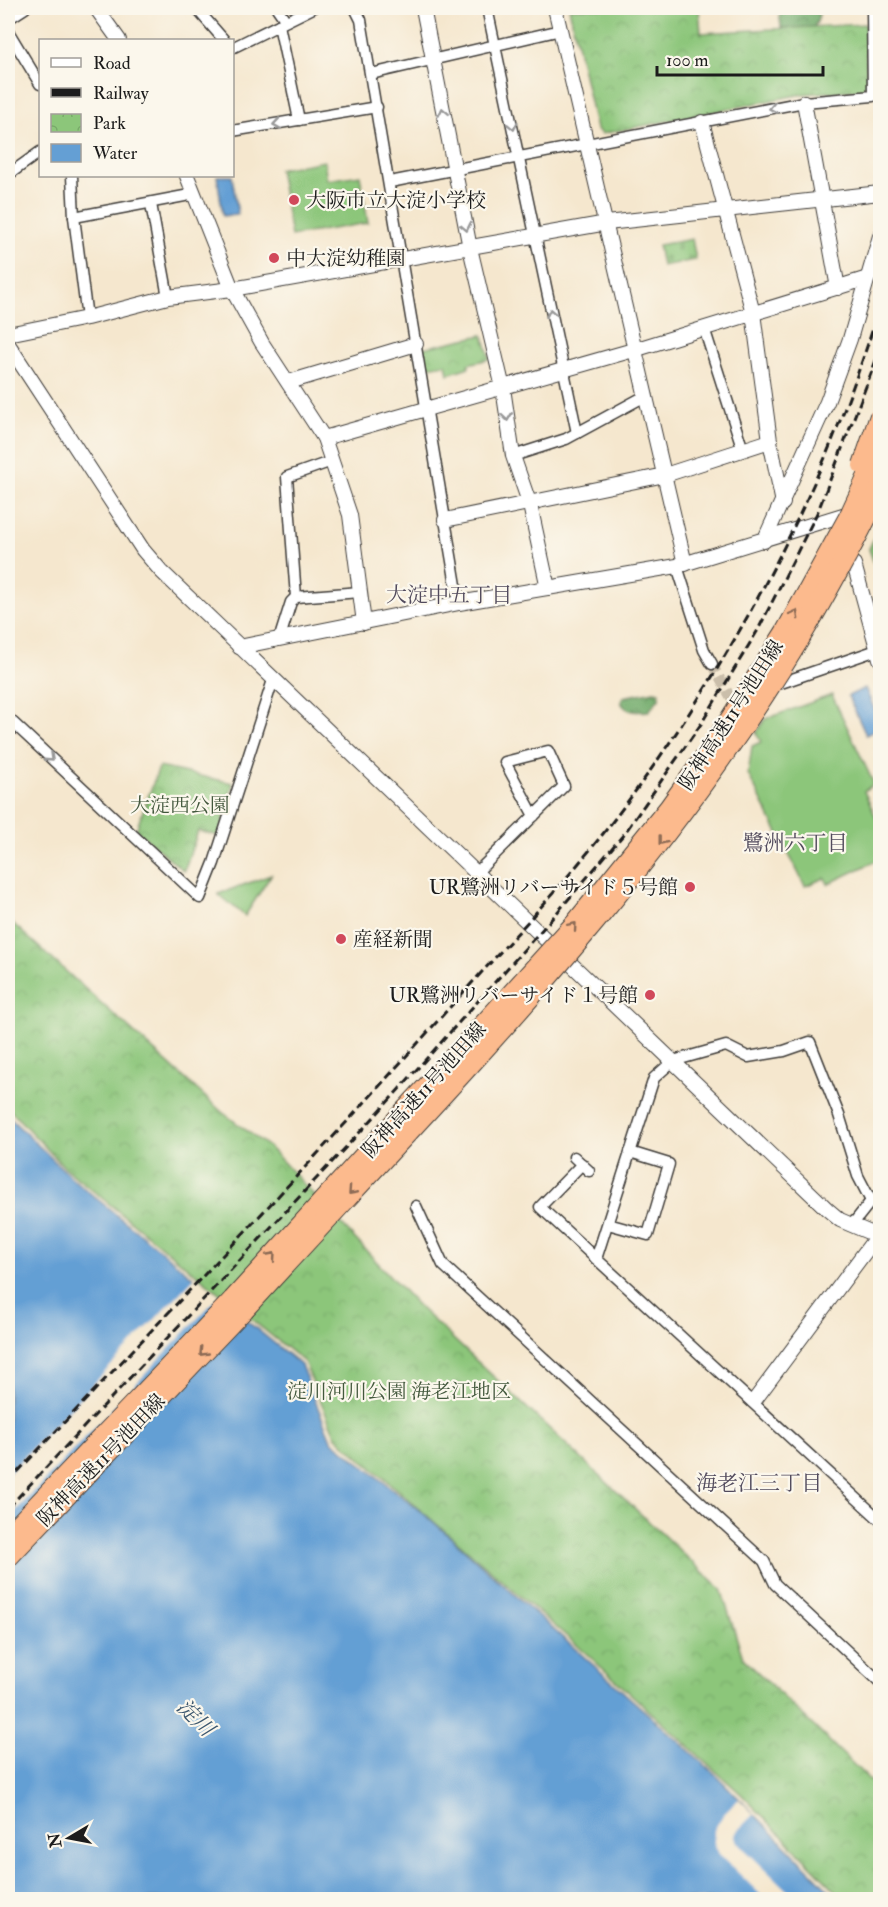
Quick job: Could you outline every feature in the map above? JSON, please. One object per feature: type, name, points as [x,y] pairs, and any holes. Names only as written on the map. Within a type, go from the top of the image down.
[{"type":"highway","points":[[821,567],[880,416]]},
{"type":"highway","name":"阪神高速11号池田線","points":[[8,1536],[241,1291],[523,982],[625,864],[712,748],[785,633],[849,517],[880,450]]},
{"type":"highway","name":"阪神高速11号池田線","points":[[8,1557],[244,1309],[528,999],[635,875],[717,766],[757,706],[835,576],[880,489]]},
{"type":"street","points":[[8,19],[25,8]]},
{"type":"street","points":[[96,8],[118,39]]},
{"type":"street","points":[[196,8],[223,39]]},
{"type":"street","points":[[277,8],[282,23],[299,120]]},
{"type":"street","points":[[234,47],[313,8]]},
{"type":"street","points":[[355,8],[361,20],[377,107],[459,603]]},
{"type":"street","points":[[423,8],[470,248],[503,388],[513,456],[530,504],[548,588]]},
{"type":"street","points":[[486,8],[577,433]]},
{"type":"street","points":[[555,8],[590,145],[637,349],[665,475],[681,565],[704,650],[711,663]]},
{"type":"street","points":[[390,182],[804,102],[873,96],[872,8]]},
{"type":"street","points":[[371,74],[561,30]]},
{"type":"street","points":[[8,31],[39,82]]},
{"type":"street","points":[[804,102],[838,288]]},
{"type":"street","points":[[234,131],[377,107]]},
{"type":"street","points":[[702,122],[753,313],[770,441],[783,502]]},
{"type":"street","points":[[8,172],[39,153]]},
{"type":"street","points":[[72,177],[74,217],[87,318]]},
{"type":"street","points":[[188,177],[232,290],[262,343],[324,438],[350,515],[364,623]]},
{"type":"street","points":[[8,334],[87,318],[168,297],[232,290],[607,223],[880,193]]},
{"type":"street","points":[[74,217],[195,194]]},
{"type":"street","points":[[151,204],[168,297]]},
{"type":"street","points":[[765,541],[827,402],[874,271],[880,236]]},
{"type":"street","points":[[324,438],[428,410],[838,288],[874,271]]},
{"type":"street","points":[[704,328],[743,450]]},
{"type":"street","points":[[8,344],[142,550],[198,609],[827,1209],[852,1226],[879,1237],[754,1401]]},
{"type":"street","points":[[289,382],[416,344]]},
{"type":"street","points":[[513,456],[577,433],[647,395]]},
{"type":"street","points":[[445,520],[665,475],[770,441]]},
{"type":"street","points":[[296,597],[287,477],[332,461]]},
{"type":"street","points":[[239,647],[459,603],[681,565],[765,541],[880,502]]},
{"type":"street","points":[[731,698],[879,655],[875,623],[839,516]]},
{"type":"street","points":[[279,639],[291,602],[296,597],[360,592]]},
{"type":"street","points":[[8,718],[200,898],[214,863],[273,680]]},
{"type":"street","points":[[475,874],[534,816],[564,786],[548,751],[504,762],[534,816]]},
{"type":"street","points":[[596,1259],[654,1078],[674,1061],[726,1046],[748,1057],[784,1051],[810,1042],[838,1114],[858,1176],[876,1199],[852,1226]]},
{"type":"street","points":[[608,1224],[648,1235],[669,1164],[630,1152]]},
{"type":"street","points":[[582,1164],[540,1207],[743,1395],[754,1401],[880,1520]]},
{"type":"street","points":[[416,1206],[443,1265],[764,1561],[775,1584],[880,1682]]},
{"type":"green space","points":[[569,8],[699,8],[701,33],[865,24],[867,85],[861,90],[803,94],[602,134],[596,129]]},
{"type":"green space","points":[[779,8],[819,8],[819,17],[813,27],[796,31],[781,27]]},
{"type":"green space","points":[[324,161],[327,180],[360,175],[368,223],[291,236],[279,169]]},
{"type":"green space","points":[[692,239],[696,260],[662,266],[658,245]]},
{"type":"green space","points":[[483,335],[490,359],[468,364],[469,367],[448,374],[446,364],[427,367],[423,348]]},
{"type":"green space","points":[[880,525],[880,576],[879,577],[869,549]]},
{"type":"green space","points":[[659,692],[660,697],[649,711],[629,710],[621,702],[623,697]]},
{"type":"green space","points":[[832,695],[874,784],[864,791],[880,826],[880,859],[828,884],[825,878],[805,886],[748,774],[752,746],[761,742],[756,733],[765,719]]},
{"type":"green space","name":"大淀西公園","points":[[159,767],[233,783],[219,836],[198,831],[184,871],[136,830]]},
{"type":"green space","points":[[271,875],[245,916],[218,894]]},
{"type":"green space","name":"淀川河川公園 海老江地区","points":[[9,920],[222,1112],[270,1148],[420,1308],[721,1589],[743,1658],[880,1790],[880,1899],[844,1899],[742,1795],[579,1647],[336,1437],[304,1362],[66,1169],[8,1108]]},
{"type":"water","points":[[217,177],[232,177],[238,214],[223,216]]},
{"type":"water","points":[[865,688],[880,722],[880,728],[866,735],[848,696]]},
{"type":"water","name":"淀川","points":[[8,1116],[74,1180],[301,1365],[331,1440],[430,1519],[714,1773],[838,1899],[8,1899]]},
{"type":"pier","points":[[196,1276],[220,1295],[8,1519],[8,1474]]},
{"type":"pier","points":[[739,1799],[754,1814],[737,1831],[735,1836],[737,1842],[796,1899],[765,1899],[719,1854],[714,1843],[714,1830],[723,1815]]},
{"type":"tunnel","points":[[712,664],[731,698]]},
{"type":"railway","points":[[8,1482],[382,1083],[521,929],[606,830],[692,709],[767,580],[830,446],[857,377],[880,306]]},
{"type":"railway","points":[[8,1508],[376,1115],[555,915],[624,834],[701,724],[758,630],[818,511],[880,350]]},
{"type":"place","name":"大阪市立大淀小学校","points":[[294,200]]},
{"type":"place","name":"中大淀幼稚園","points":[[274,258]]},
{"type":"place","name":"UR鷺洲リバーサイド５号館","points":[[690,887]]},
{"type":"place","name":"産経新聞","points":[[341,939]]},
{"type":"place","name":"UR鷺洲リバーサイド１号館","points":[[650,995]]},
{"type":"district","name":"大淀中五丁目","points":[[449,595]]},
{"type":"district","name":"鷺洲六丁目","points":[[795,843]]},
{"type":"district","name":"海老江三丁目","points":[[759,1483]]}]
